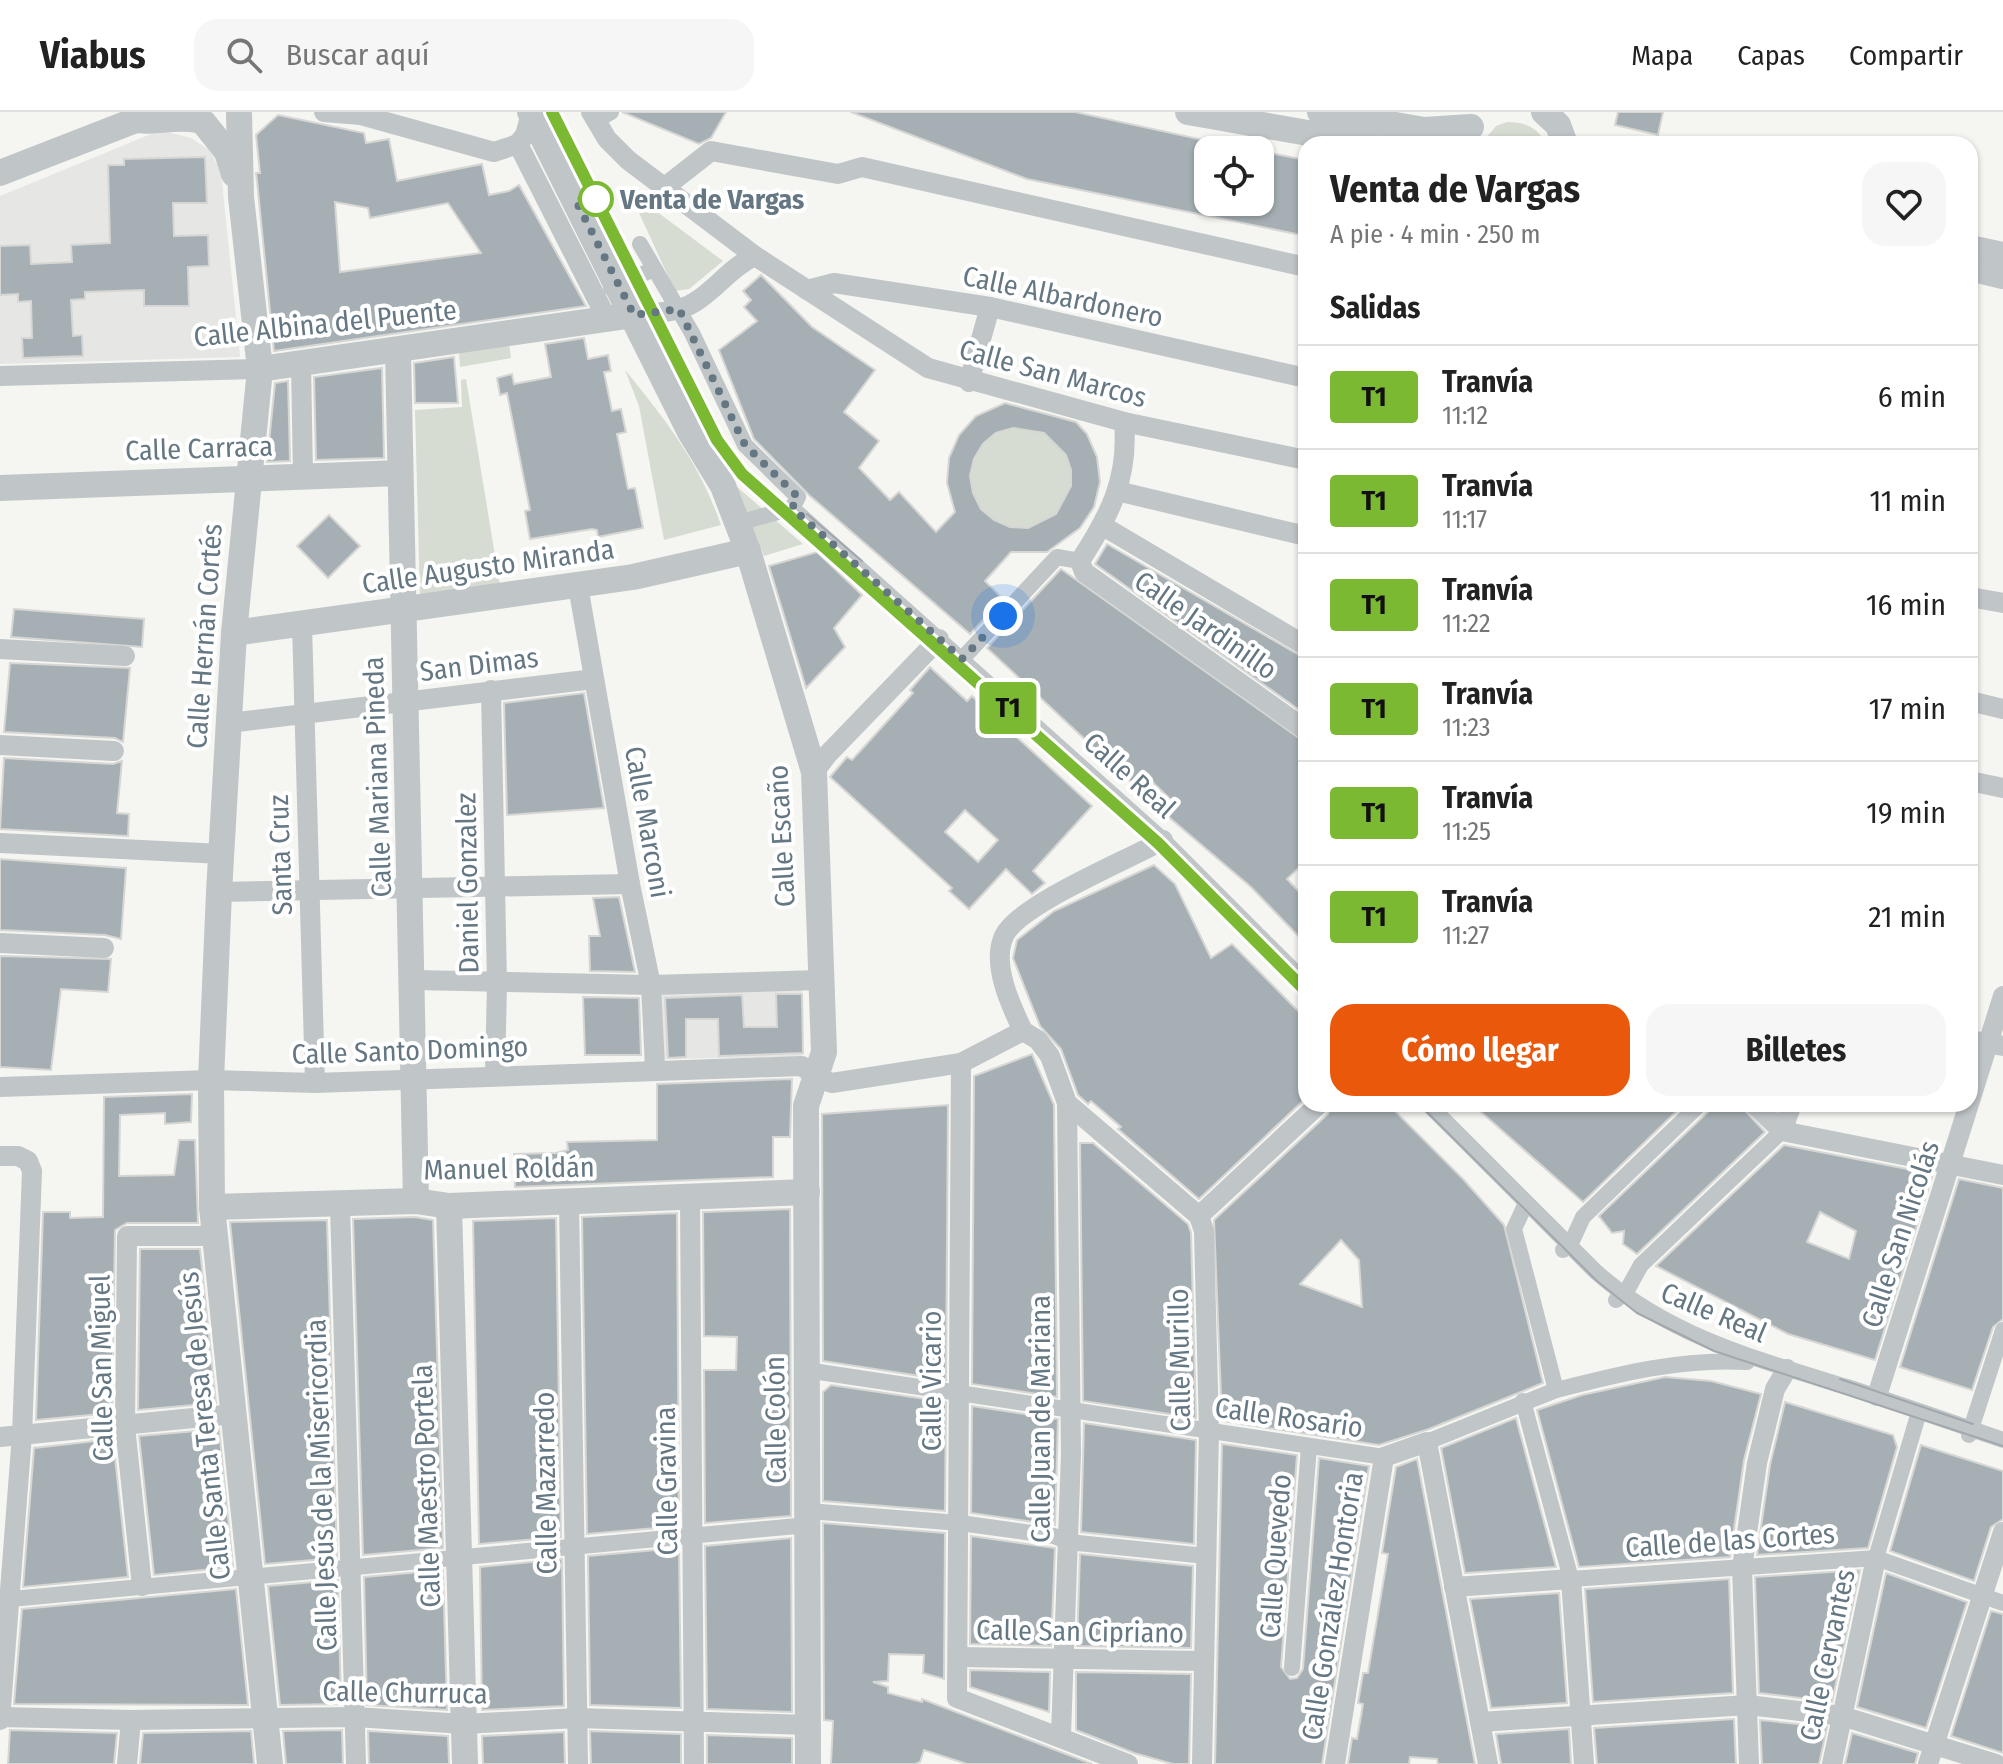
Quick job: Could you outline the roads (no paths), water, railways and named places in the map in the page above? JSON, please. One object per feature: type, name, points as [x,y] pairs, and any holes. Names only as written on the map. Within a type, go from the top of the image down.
[{"type":"street","points":[[0,173],[139,116],[147,122],[165,117],[223,123],[240,112]]},
{"type":"street","points":[[240,112],[241,197]]},
{"type":"street","points":[[324,112],[361,115],[494,152],[518,144],[525,135],[531,113]]},
{"type":"street","points":[[1188,112],[1325,136]]},
{"type":"street","points":[[1320,112],[1424,130],[1473,128]]},
{"type":"street","points":[[1544,112],[1558,125],[1563,136]]},
{"type":"street","name":"Calle Escaño","points":[[531,113],[606,290],[634,315],[738,523],[814,772],[819,980],[824,1052],[816,1082]]},
{"type":"street","name":"Calle San Marcos","points":[[599,115],[628,160],[755,256],[928,368],[969,382],[1043,398],[1124,422],[1298,458]]},
{"type":"street","points":[[196,119],[227,152],[241,197]]},
{"type":"street","points":[[518,144],[606,290],[607,319]]},
{"type":"street","points":[[665,187],[711,151],[838,174],[862,167],[1298,265]]},
{"type":"street","name":"Calle Hernán Cortés","points":[[211,1080],[234,633],[260,369],[241,197]]},
{"type":"street","points":[[640,244],[679,309],[745,445],[798,497],[798,513],[738,523]]},
{"type":"street","points":[[1978,250],[2003,255]]},
{"type":"street","points":[[634,315],[679,309],[695,302],[738,264],[755,256]]},
{"type":"street","points":[[606,290],[654,269]]},
{"type":"street","points":[[1978,270],[2003,276]]},
{"type":"street","name":"Calle Albardonero","points":[[807,290],[834,283],[990,307],[1298,376]]},
{"type":"street","points":[[969,382],[990,307]]},
{"type":"street","name":"Calle Albina del Puente","points":[[0,376],[260,369],[634,315]]},
{"type":"street","name":"Calle Mariana Pineda","points":[[398,351],[414,980],[416,1201]]},
{"type":"street","points":[[301,363],[303,477]]},
{"type":"street","points":[[962,659],[1057,557],[1080,561],[1103,526],[1117,491],[1127,456],[1124,422]]},
{"type":"street","name":"Calle Carraca","points":[[0,488],[400,473]]},
{"type":"street","points":[[1117,491],[1298,534]]},
{"type":"street","name":"Calle Real","points":[[798,513],[1163,840],[1298,975]]},
{"type":"street","points":[[1103,526],[1298,641]]},
{"type":"street","name":"Calle Augusto Miranda","points":[[234,633],[578,586],[748,551]]},
{"type":"street","name":"Calle Jardinillo","points":[[1080,561],[1084,572],[1298,719]]},
{"type":"street","name":"Calle Marconi","points":[[578,586],[630,884],[651,985],[655,1068]]},
{"type":"street","points":[[1978,598],[2003,603]]},
{"type":"street","name":"Santa Cruz","points":[[302,625],[315,1083]]},
{"type":"street","points":[[814,772],[939,639]]},
{"type":"street","points":[[0,649],[125,656]]},
{"type":"street","name":"San Dimas","points":[[229,723],[594,679]]},
{"type":"street","name":"Daniel Gonzalez","points":[[491,690],[497,983],[495,1076]]},
{"type":"street","points":[[1978,703],[2003,709]]},
{"type":"street","points":[[0,745],[114,751]]},
{"type":"street","points":[[1978,783],[2003,788]]},
{"type":"street","points":[[1163,840],[1039,904],[1005,932],[1000,958],[1010,1003],[1023,1031],[1038,1040],[1050,1056],[1067,1103],[1199,1216],[1310,1112]]},
{"type":"street","points":[[0,843],[222,854]]},
{"type":"street","points":[[219,892],[630,884]]},
{"type":"street","points":[[0,943],[104,948]]},
{"type":"street","points":[[414,980],[651,985],[819,980]]},
{"type":"street","name":"Calle San Nicolás","points":[[1978,1074],[2003,996]]},
{"type":"street","name":"Calle Santo Domingo","points":[[0,1087],[211,1080],[315,1083],[655,1068],[802,1066],[816,1082],[832,1083],[961,1063],[1023,1031]]},
{"type":"street","name":"Calle Vicario","points":[[961,1063],[957,1698],[1061,1735]]},
{"type":"street","name":"Calle Santa Teresa de Jesús","points":[[211,1080],[212,1207],[270,1764]]},
{"type":"street","name":"Calle Colón","points":[[808,1764],[806,1106],[816,1082]]},
{"type":"street","name":"Calle Juan de Mariana","points":[[1061,1735],[1071,1410],[1067,1103]]},
{"type":"street","name":"Calle Real","points":[[1436,1112],[1526,1203],[1565,1248],[1618,1298],[1689,1335],[1877,1396],[1970,1432],[2003,1440]]},
{"type":"street","points":[[1565,1248],[1583,1217],[1692,1112]]},
{"type":"street","points":[[1762,1112],[1782,1131],[2003,1175]]},
{"type":"street","points":[[1618,1298],[1641,1265],[1782,1131],[1789,1112]]},
{"type":"street","name":"Calle San Nicolás","points":[[1877,1396],[1967,1112]]},
{"type":"street","points":[[0,1156],[18,1156],[28,1161],[32,1171],[22,1435],[6,1599],[0,1718]]},
{"type":"street","name":"Manuel Roldán","points":[[212,1207],[416,1201],[449,1206],[807,1192]]},
{"type":"street","name":"Calle Gravina","points":[[690,1197],[695,1533],[694,1764]]},
{"type":"street","name":"Calle Mazarredo","points":[[569,1201],[578,1764]]},
{"type":"street","points":[[1526,1203],[1514,1229],[1556,1390]]},
{"type":"street","name":"Calle Jesús de la Misericordia","points":[[340,1205],[356,1764]]},
{"type":"street","name":"Calle Maestro Portela","points":[[449,1206],[465,1764]]},
{"type":"street","name":"Calle Murillo","points":[[1199,1216],[1204,1231],[1209,1431],[1202,1764]]},
{"type":"street","name":"Calle San Miguel","points":[[142,1586],[125,1426],[127,1236],[215,1236]]},
{"type":"street","points":[[1970,1432],[2003,1330]]},
{"type":"street","points":[[1384,1457],[1556,1390],[1671,1364],[1762,1361]]},
{"type":"street","points":[[1749,1764],[1742,1568],[1757,1463],[1775,1389],[1787,1369]]},
{"type":"street","name":"Calle Rosario","points":[[806,1370],[1384,1457]]},
{"type":"street","points":[[1523,1401],[1571,1579],[1584,1764]]},
{"type":"street","points":[[1876,1558],[1919,1412]]},
{"type":"street","points":[[0,1437],[234,1414]]},
{"type":"street","points":[[1427,1442],[1488,1764]]},
{"type":"street","name":"Calle Quevedo","points":[[1292,1668],[1309,1446]]},
{"type":"street","name":"Calle González Hontoria","points":[[1335,1764],[1384,1457]]},
{"type":"street","points":[[6,1599],[461,1555],[482,1556],[808,1518],[960,1523],[1054,1536],[1068,1542],[1206,1556]]},
{"type":"street","points":[[1928,1764],[2003,1532]]},
{"type":"street","name":"Calle de las Cortes","points":[[1454,1587],[1876,1558],[2003,1603]]},
{"type":"street","name":"Calle Cervantes","points":[[1832,1764],[1876,1558]]},
{"type":"street","name":"Calle San Cipriano","points":[[958,1657],[1202,1661]]},
{"type":"street","points":[[1480,1722],[1748,1705],[1842,1716],[1996,1764]]},
{"type":"street","name":"Calle Churruca","points":[[0,1718],[355,1717],[464,1724],[577,1718],[808,1725]]},
{"type":"street","points":[[127,1764],[131,1720]]},
{"type":"street","points":[[1061,1735],[1118,1762]]},
{"type":"tram line","points":[[552,112],[717,440],[742,474],[1158,843],[1298,983]]},
{"type":"tram line","name":"T1","points":[[552,112],[717,440],[742,474],[1158,843],[1298,983]]},
{"type":"tram line","points":[[807,514],[862,561]]},
{"type":"tram line","points":[[1427,1112],[1597,1281],[1637,1313],[1714,1351],[2003,1446]]},
{"type":"tram line","points":[[1840,1379],[1973,1424]]},
{"type":"place","name":"Venta de Vargas","points":[[596,199]]}]
